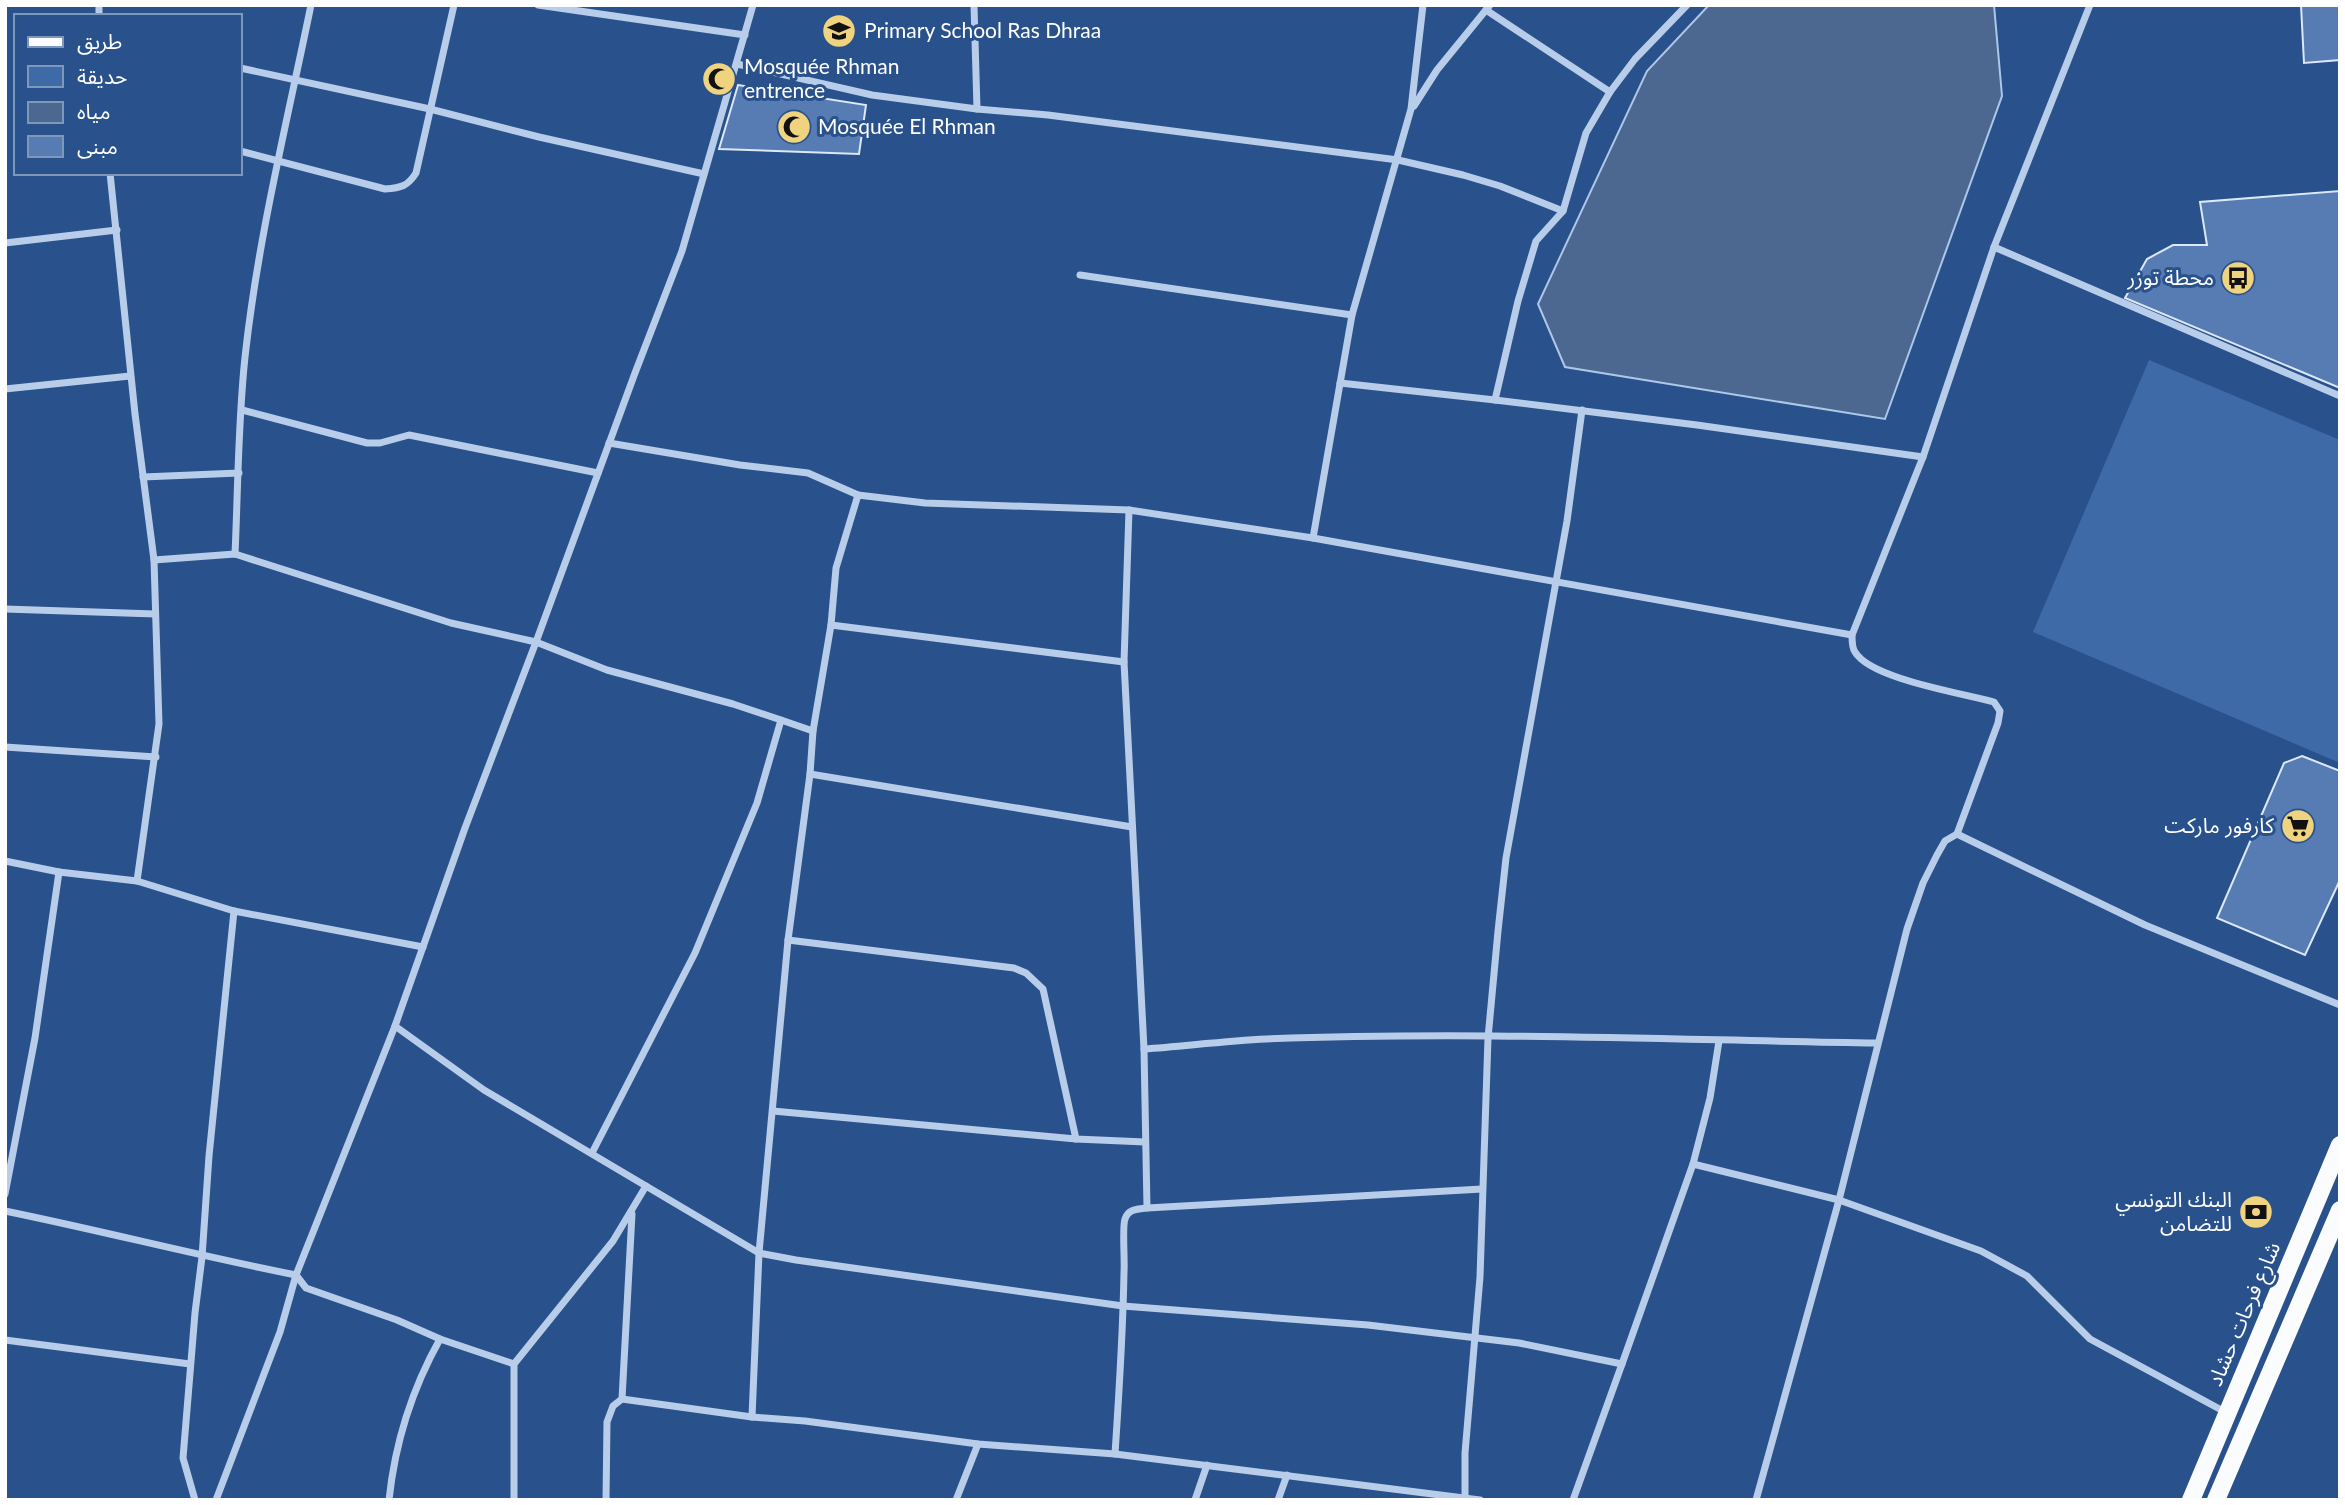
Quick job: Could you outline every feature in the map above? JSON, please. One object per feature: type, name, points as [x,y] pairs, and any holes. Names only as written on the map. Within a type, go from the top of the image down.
[{"type":"main road","name":"شارع فرحات حشاد","points":[[2191,1500],[2340,1145]]},
{"type":"main road","points":[[2216,1500],[2340,1210]]},
{"type":"street","points":[[235,554],[249,325],[278,160],[311,5]]},
{"type":"street","points":[[242,151],[385,189],[410,184],[416,173],[454,5]]},
{"type":"street","points":[[538,5],[745,35]]},
{"type":"street","points":[[216,1500],[280,1332],[296,1275],[395,1026],[682,251],[753,5]]},
{"type":"street","points":[[974,5],[977,110]]},
{"type":"street","points":[[1313,538],[1352,315],[1411,109],[1423,5]]},
{"type":"street","points":[[1495,400],[1518,301],[1536,241],[1563,211],[1586,132],[1635,58],[1687,5]]},
{"type":"street","points":[[1756,1500],[1839,1200],[1902,948],[1923,883],[1945,841],[1957,834],[2000,711],[1994,702],[1885,673],[1866,663],[1854,651],[1852,635],[1923,457],[1994,247],[2090,5]]},
{"type":"street","points":[[1411,109],[1437,70],[1488,7],[1610,92]]},
{"type":"street","points":[[737,64],[872,95],[1398,160],[1488,182],[1563,211]]},
{"type":"street","points":[[242,68],[430,109],[539,138],[704,174]]},
{"type":"street","points":[[110,175],[130,376],[154,560],[159,724],[137,881]]},
{"type":"street","points":[[5,243],[117,230]]},
{"type":"street","points":[[1994,247],[2340,396]]},
{"type":"street","points":[[1080,275],[1352,315]]},
{"type":"street","points":[[5,389],[130,376]]},
{"type":"street","points":[[1340,383],[1582,410],[1923,457]]},
{"type":"street","points":[[242,410],[367,443],[380,443],[409,435],[598,473]]},
{"type":"street","points":[[1465,1498],[1465,1453],[1480,1277],[1488,1038],[1506,858],[1569,507],[1582,410]]},
{"type":"street","points":[[609,443],[740,465],[808,473],[858,495],[925,503],[1129,510],[1313,538],[1852,635]]},
{"type":"street","points":[[143,477],[239,473]]},
{"type":"street","points":[[752,1417],[760,1253],[788,940],[813,732],[831,625],[836,568],[858,495]]},
{"type":"street","points":[[1129,510],[1124,662],[1144,1049],[1147,1208]]},
{"type":"street","points":[[154,560],[235,554],[451,623],[536,642],[607,670],[733,704],[813,732]]},
{"type":"street","points":[[5,609],[155,614]]},
{"type":"street","points":[[831,625],[1124,662]]},
{"type":"street","points":[[592,1153],[695,953],[757,803],[780,720]]},
{"type":"street","points":[[5,747],[156,757]]},
{"type":"street","points":[[810,774],[1132,827]]},
{"type":"street","points":[[1957,834],[2145,925],[2340,1005]]},
{"type":"street","points":[[5,861],[59,872],[137,881],[234,911],[423,947]]},
{"type":"street","points":[[5,1194],[35,1038],[59,872]]},
{"type":"street","points":[[195,1500],[183,1458],[209,1156],[234,911]]},
{"type":"street","points":[[788,940],[1014,968],[1026,973],[1043,989],[1076,1139]]},
{"type":"street","points":[[395,1026],[484,1090],[760,1253],[1124,1306],[1368,1325],[1519,1343],[1622,1364]]},
{"type":"street","points":[[1144,1049],[1276,1039],[1588,1037],[1877,1043]]},
{"type":"street","points":[[1573,1500],[1693,1164],[1710,1098],[1719,1041]]},
{"type":"street","points":[[773,1111],[1076,1139],[1145,1142]]},
{"type":"street","points":[[1693,1164],[1839,1200],[1981,1251],[2027,1276],[2090,1339],[2227,1413]]},
{"type":"street","points":[[514,1500],[514,1364],[612,1241],[646,1186]]},
{"type":"street","points":[[1115,1454],[1124,1306],[1123,1223],[1130,1211],[1482,1189]]},
{"type":"street","points":[[5,1210],[119,1235],[202,1257],[296,1275],[306,1288],[514,1364]]},
{"type":"street","points":[[622,1399],[632,1211]]},
{"type":"street","points":[[389,1500],[402,1429],[425,1365],[440,1339]]},
{"type":"street","points":[[5,1340],[190,1364]]},
{"type":"street","points":[[606,1500],[607,1422],[613,1406],[622,1399],[752,1417],[805,1420],[978,1444],[1115,1454],[1480,1500]]},
{"type":"street","points":[[956,1500],[978,1444]]},
{"type":"street","points":[[1195,1500],[1207,1465]]},
{"type":"street","points":[[1278,1500],[1287,1475]]},
{"type":"green space","points":[[2149,360],[2340,440],[2340,763],[2033,632]]},
{"type":"water","points":[[1709,5],[1994,5],[2002,96],[1885,419],[1565,367],[1538,304],[1647,71]]},
{"type":"building","points":[[2301,5],[2340,5],[2340,60],[2304,63]]},
{"type":"building","name":"Mosquée El Rhman","points":[[738,85],[866,105],[859,154],[719,149]]},
{"type":"building","name":"محطة توزر","points":[[2340,191],[2340,388],[2125,298],[2147,259],[2173,245],[2207,245],[2200,202]]},
{"type":"building","name":"كارفور ماركت","points":[[2302,756],[2340,771],[2340,880],[2305,955],[2217,918],[2284,763]]},
{"type":"place","name":"Primary School Ras Dhraa","points":[[839,31]]},
{"type":"place","name":"Mosquée Rhman entrence","points":[[719,79]]},
{"type":"place","name":"Mosquée El Rhman","points":[[794,127]]},
{"type":"place","name":"محطة توزر","points":[[2238,278]]},
{"type":"place","name":"كارفور ماركت","points":[[2298,826]]},
{"type":"place","name":"البنك التونسي للتضامن","points":[[2256,1212]]}]
